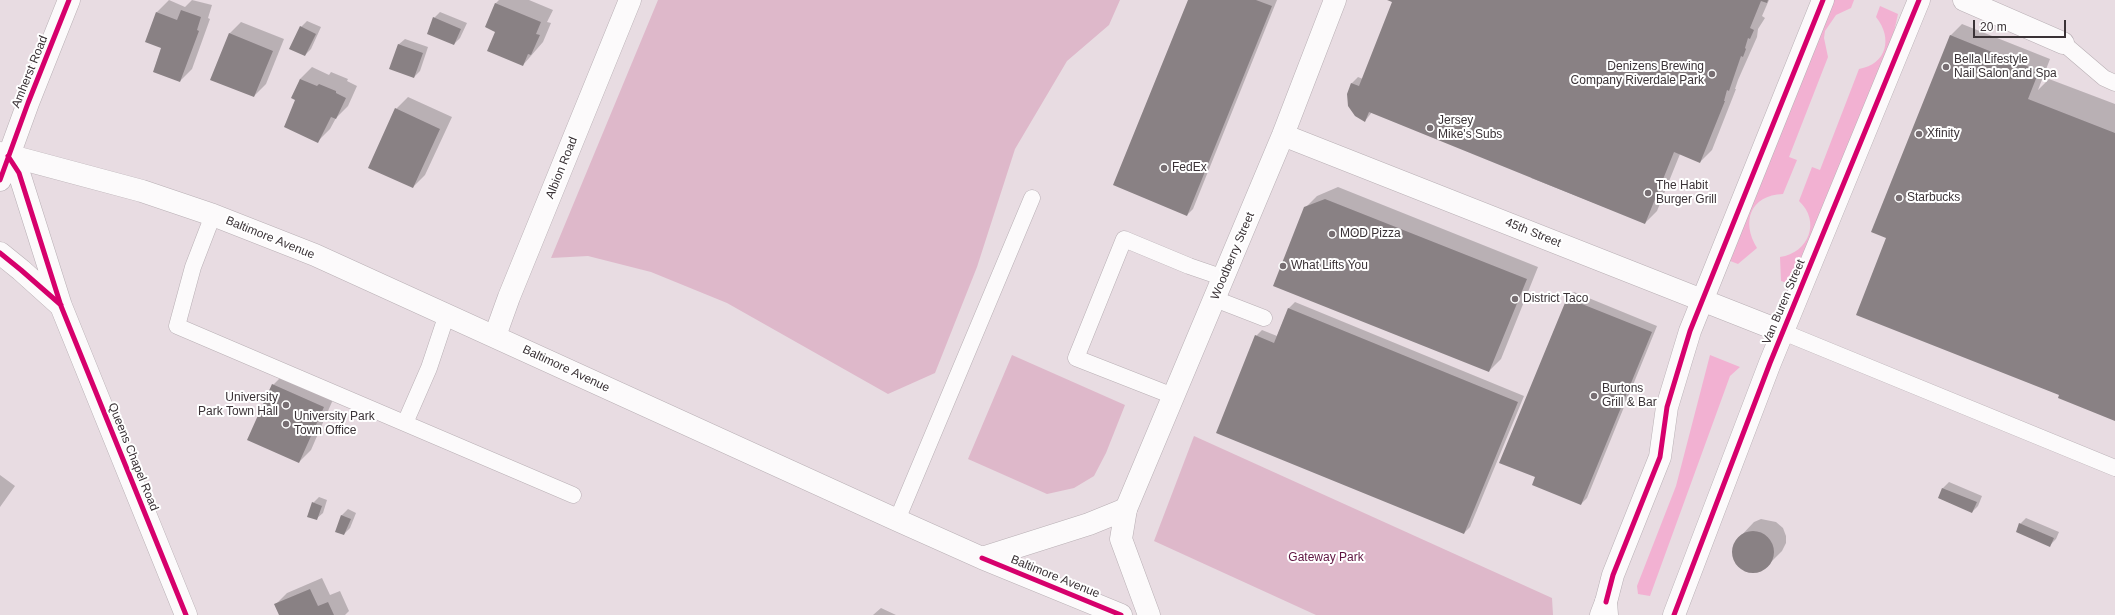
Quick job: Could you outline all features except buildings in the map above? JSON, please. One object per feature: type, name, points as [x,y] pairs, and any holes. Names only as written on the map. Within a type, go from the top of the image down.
[{"type":"street","name":"Amherst Road","points":[[3,166],[69,0]]},
{"type":"street","name":"Albion Road","points":[[495,336],[509,297],[630,0]]},
{"type":"street","name":"Woodberry Street","points":[[1149,615],[1122,538],[1126,510],[1283,135],[1335,0]]},
{"type":"street","points":[[1605,611],[1613,575],[1660,457],[1666,407],[1702,299],[1823,0]]},
{"type":"street","name":"Van Buren Street","points":[[1674,615],[1782,332],[1919,0]]},
{"type":"street","points":[[1964,0],[2063,42]]},
{"type":"street","name":"45th Street","points":[[1283,135],[1702,299],[1782,332]]},
{"type":"street","name":"Baltimore Avenue","points":[[3,166],[142,191],[213,215],[315,255],[982,558],[1121,615]]},
{"type":"street","name":"Queens Chapel Road","points":[[3,166],[19,173],[61,306],[186,615]]},
{"type":"street","name":"Queens Chapel Road","points":[[0,253],[61,306]]},
{"type":"street","points":[[982,558],[1089,524],[1126,510]]},
{"type":"lane","points":[[2063,42],[2104,78],[2115,83]]},
{"type":"lane","points":[[897,520],[1032,198]]},
{"type":"lane","points":[[213,215],[193,267],[177,326],[573,495]]},
{"type":"lane","points":[[1173,396],[1076,358],[1124,239],[1189,266],[1224,278]]},
{"type":"lane","points":[[1215,299],[1264,318]]},
{"type":"lane","points":[[405,423],[429,368],[447,314]]},
{"type":"lane","points":[[1782,332],[2115,468]]},
{"type":"green space","points":[[658,0],[1120,0],[1109,25],[1067,61],[1015,149],[977,267],[935,373],[888,394],[727,303],[651,272],[588,256],[551,258]]},
{"type":"green space","points":[[1012,355],[1125,405],[1106,453],[1094,476],[1074,488],[1047,494],[968,459]]},
{"type":"green space","name":"Gateway Park","points":[[1194,436],[1552,598],[1553,615],[1316,615],[1154,541]]},
{"type":"shaded area","points":[[1832,0],[1854,0],[1851,8],[1836,15],[1825,31],[1824,38],[1828,57],[1789,157],[1797,160],[1783,194],[1763,199],[1756,205],[1752,212],[1749,220],[1750,229],[1752,238],[1757,248],[1738,264],[1725,259]]},
{"type":"shaded area","points":[[1880,6],[1898,14],[1894,32],[1793,285],[1781,281],[1780,257],[1790,254],[1798,249],[1805,243],[1809,235],[1809,218],[1806,209],[1799,201],[1812,167],[1820,170],[1859,69],[1876,62],[1884,49],[1884,33],[1876,17]]},
{"type":"shaded area","points":[[1710,355],[1740,367],[1730,376],[1650,596],[1638,594],[1637,586],[1676,486]]},
{"type":"cycle path","points":[[0,180],[28,103],[69,0]]},
{"type":"cycle path","points":[[1606,602],[1613,575],[1660,457],[1667,407],[1690,331],[1823,0]]},
{"type":"cycle path","points":[[1674,615],[1770,363],[1919,0]]},
{"type":"cycle path","points":[[8,156],[19,173],[61,306],[186,615]]},
{"type":"cycle path","points":[[0,253],[61,305]]},
{"type":"cycle path","points":[[982,558],[1121,615]]},
{"type":"place","name":"Bella Lifestyle Nail Salon and Spa","points":[[1946,67]]},
{"type":"place","name":"Denizens Brewing Company Riverdale Park","points":[[1712,74]]},
{"type":"place","name":"Jersey Mike's Subs","points":[[1430,128]]},
{"type":"place","name":"Xfinity","points":[[1919,134]]},
{"type":"place","name":"FedEx","points":[[1164,168]]},
{"type":"place","name":"The Habit Burger Grill","points":[[1648,193]]},
{"type":"place","name":"Starbucks","points":[[1899,198]]},
{"type":"place","name":"MOD Pizza","points":[[1332,234]]},
{"type":"place","name":"What Lifts You","points":[[1283,266]]},
{"type":"place","name":"District Taco","points":[[1515,299]]},
{"type":"place","name":"Burtons Grill & Bar","points":[[1594,396]]},
{"type":"place","name":"University Park Town Hall","points":[[286,405]]},
{"type":"place","name":"University Park Town Office","points":[[286,424]]}]
